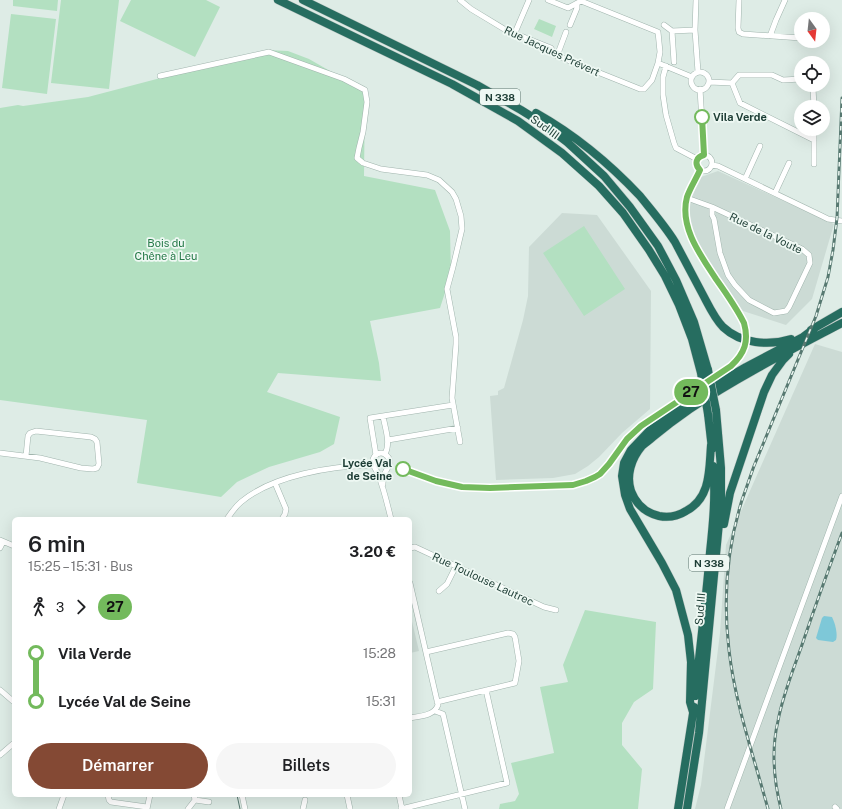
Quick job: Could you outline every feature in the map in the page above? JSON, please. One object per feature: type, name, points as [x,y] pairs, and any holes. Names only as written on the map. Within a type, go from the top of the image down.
[{"type":"highway","name":"Sud III","points":[[278,0],[452,84],[518,121],[562,153],[599,186],[623,213],[665,276],[679,305],[692,339],[716,410],[721,468],[721,502],[699,733],[687,809]]},
{"type":"highway","name":"Sud III","points":[[303,0],[497,95],[537,120],[567,142],[604,176],[630,208],[658,246],[676,280],[694,322],[704,372],[714,471],[713,523],[694,712],[678,809]]},
{"type":"highway","points":[[477,85],[520,104],[554,123],[601,158],[627,183],[653,211],[674,241],[710,308],[722,326],[735,336],[754,342],[782,342],[816,328]]},
{"type":"highway","points":[[694,712],[690,702],[691,662],[688,635],[676,590],[630,509],[624,495],[622,476],[624,463],[631,450],[650,430],[714,385],[803,337],[842,312]]},
{"type":"highway","points":[[711,445],[708,481],[702,496],[692,508],[680,515],[670,517],[660,516],[644,509],[636,501],[628,482],[629,472],[633,460],[642,446],[664,427],[701,401],[842,323]]},
{"type":"highway","points":[[717,539],[722,531],[730,492],[764,392],[772,375],[783,360],[811,339]]},
{"type":"street","name":"Rue Jacques Prévert","points":[[460,0],[471,10],[514,35],[521,36],[551,48],[555,55],[640,89],[647,87],[652,80],[658,63]]},
{"type":"street","points":[[514,35],[529,0]]},
{"type":"street","points":[[548,0],[568,8],[581,1],[658,32],[660,52],[658,63],[692,77]]},
{"type":"street","points":[[696,0],[698,72]]},
{"type":"street","points":[[739,0],[739,32],[743,34],[794,38]]},
{"type":"street","points":[[770,36],[785,0]]},
{"type":"street","points":[[570,25],[577,8],[577,3]]},
{"type":"street","points":[[664,26],[672,31],[696,30]]},
{"type":"street","points":[[672,31],[674,62]]},
{"type":"street","points":[[558,56],[566,32]]},
{"type":"street","points":[[160,76],[269,52],[344,79],[365,90],[367,102],[363,132],[357,158],[363,163],[381,169],[427,175],[439,180],[452,192],[461,216],[462,229],[447,289],[456,337],[452,398],[460,442]]},
{"type":"street","points":[[666,66],[663,76],[663,95],[666,114],[674,144],[676,148],[697,159]]},
{"type":"street","points":[[698,72],[705,73],[708,82],[705,88],[700,90],[693,86],[692,83],[692,77],[698,72]]},
{"type":"street","points":[[732,83],[739,75],[772,75],[783,80],[794,79]]},
{"type":"street","points":[[708,82],[732,83]]},
{"type":"street","points":[[732,83],[740,103],[814,140]]},
{"type":"street","points":[[700,90],[704,155]]},
{"type":"street","points":[[814,136],[814,164]]},
{"type":"street","points":[[745,179],[760,146]]},
{"type":"street","points":[[706,155],[710,157],[712,162],[710,169],[700,170],[696,163],[699,156],[706,155]]},
{"type":"street","points":[[775,193],[789,163]]},
{"type":"street","points":[[712,165],[718,166],[828,219],[842,221]]},
{"type":"street","points":[[700,170],[687,198],[712,207]]},
{"type":"street","name":"Rue de la Voute","points":[[712,207],[802,249],[809,255],[810,263],[789,307],[786,310],[774,313],[750,300],[728,276],[720,253],[712,215],[712,207]]},
{"type":"street","points":[[391,517],[383,484],[377,469],[373,465],[373,459],[376,455],[370,418],[453,405]]},
{"type":"street","points":[[383,416],[388,440],[386,454],[390,462],[383,476],[383,484]]},
{"type":"street","points":[[388,440],[458,428]]},
{"type":"street","points":[[0,453],[40,458],[81,468],[93,469],[97,468],[99,464],[97,442],[91,437],[36,431],[30,433],[28,436],[26,456]]},
{"type":"street","points":[[376,455],[381,453],[386,454]]},
{"type":"street","points":[[228,517],[233,510],[248,496],[275,483],[314,471],[341,467],[373,465]]},
{"type":"street","points":[[377,469],[383,470],[387,468]]},
{"type":"street","points":[[275,483],[286,509],[283,517]]},
{"type":"street","points":[[727,809],[842,496]]},
{"type":"street","points":[[0,548],[2,541],[12,545]]},
{"type":"street","name":"Rue Toulouse Lautrec","points":[[412,548],[415,547],[544,607],[556,610]]},
{"type":"street","points":[[439,591],[447,584],[456,566]]},
{"type":"street","points":[[412,592],[438,705],[436,711]]},
{"type":"street","points":[[426,652],[508,633],[513,634],[515,637],[519,661],[515,683],[437,702]]},
{"type":"street","points":[[0,690],[12,700]]},
{"type":"street","points":[[399,797],[402,809],[507,783],[486,690]]},
{"type":"street","points":[[412,718],[436,711],[443,714],[465,809]]},
{"type":"street","points":[[0,755],[12,745]]},
{"type":"street","points":[[59,809],[63,797]]},
{"type":"street","points":[[108,797],[111,802],[147,808],[150,797]]},
{"type":"street","points":[[242,797],[245,809]]},
{"type":"street","points":[[347,797],[350,809]]},
{"type":"street","points":[[188,809],[194,798],[209,802]]},
{"type":"street","points":[[303,809],[305,800]]},
{"type":"shaded area","points":[[718,171],[834,224],[812,299],[786,325],[743,311],[702,252],[692,232],[689,210],[692,190],[701,177]]},
{"type":"shaded area","points":[[562,213],[597,215],[651,291],[650,409],[622,433],[599,457],[575,474],[553,478],[496,480],[490,396],[498,395],[498,391],[504,388],[523,320],[528,296],[529,247]]},
{"type":"shaded area","points":[[815,344],[842,352],[842,809],[695,809],[701,785],[720,633],[726,545]]},
{"type":"shaded area","points":[[412,621],[419,651],[412,653]]},
{"type":"green space","points":[[13,0],[58,0],[57,11],[13,6]]},
{"type":"green space","points":[[61,0],[119,0],[109,89],[51,83]]},
{"type":"green space","points":[[131,0],[206,0],[220,7],[195,57],[120,21]]},
{"type":"green space","points":[[11,14],[56,19],[47,94],[2,88]]},
{"type":"green space","points":[[539,19],[556,26],[552,37],[534,29]]},
{"type":"green space","name":"Bois du Chêne à Leu","points":[[267,50],[288,51],[309,59],[365,91],[364,176],[435,190],[450,231],[451,274],[440,308],[370,321],[379,363],[381,381],[278,373],[267,392],[340,417],[334,444],[320,452],[269,467],[237,482],[221,497],[137,483],[147,420],[0,400],[0,108],[88,97]]},
{"type":"green space","points":[[584,226],[625,289],[584,316],[543,253]]},
{"type":"green space","points":[[585,610],[656,622],[653,689],[634,702],[622,723],[622,745],[642,769],[638,809],[499,809],[500,804],[515,801],[519,794],[511,763],[554,753],[540,687],[568,682],[563,665]]},
{"type":"water","points":[[824,616],[832,617],[834,622],[837,638],[833,642],[818,640],[816,638]]},
{"type":"tram line","points":[[237,797],[240,809]]},
{"type":"railway","points":[[768,809],[740,710],[732,670],[726,612],[728,574],[733,537],[742,500],[754,466],[816,316],[828,277],[837,218],[842,98]]},
{"type":"railway","points":[[781,809],[774,765],[776,732],[780,711],[842,533]]},
{"type":"bus line","name":"27","points":[[403,469],[436,481],[462,487],[490,488],[573,485],[589,480],[600,474],[627,439],[641,426],[731,366],[741,356],[746,338],[744,323],[699,251],[691,236],[687,224],[687,198],[700,170],[696,163],[697,159],[699,156],[704,155],[702,117]]},
{"type":"place","name":"Vila Verde","points":[[702,117]]},
{"type":"place","name":"Lycée Val de Seine","points":[[403,469]]}]
